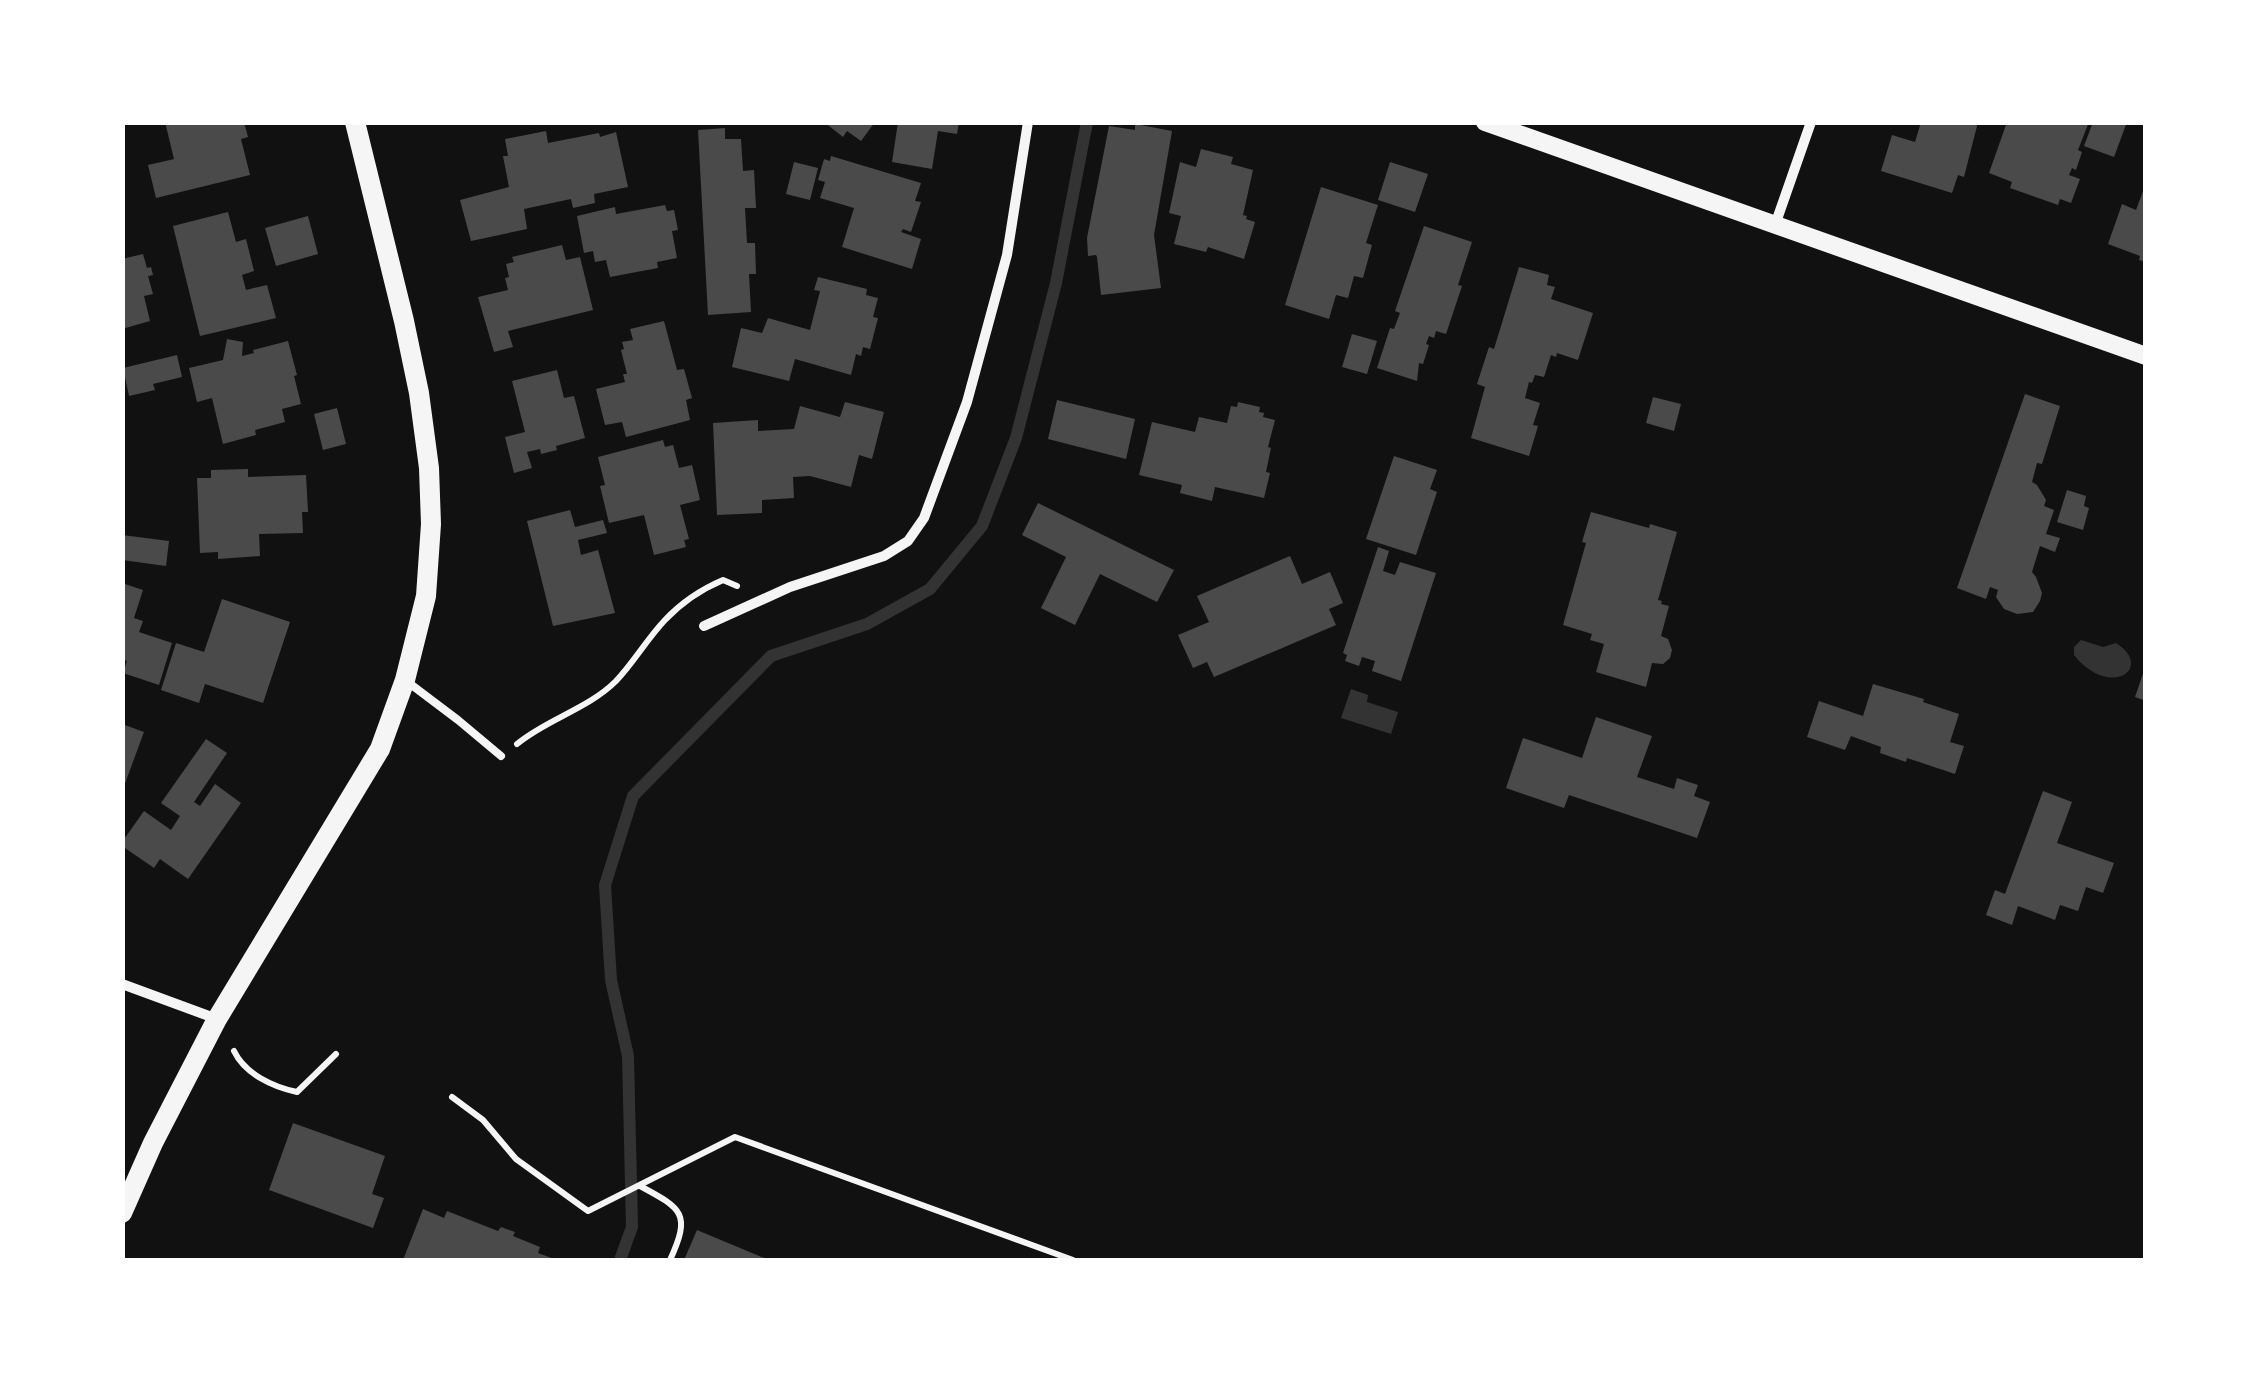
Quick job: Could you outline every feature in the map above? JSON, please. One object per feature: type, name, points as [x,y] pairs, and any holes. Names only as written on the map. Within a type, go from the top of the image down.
[{"type":"main road","points":[[122,1213],[160,1128],[217,1019],[380,749],[406,680],[426,596],[431,524],[429,468],[419,393],[355,122]]},
{"type":"street","points":[[704,626],[790,587],[884,556],[908,541],[924,518],[967,402],[1008,255],[1028,122]]},
{"type":"street","points":[[1484,122],[2146,356]]},
{"type":"street","points":[[1774,226],[1811,122]]},
{"type":"street","points":[[122,984],[217,1019]]},
{"type":"lane","points":[[406,680],[501,756]]},
{"type":"path","points":[[527,736],[616,681],[678,608],[709,586],[723,580],[730,583]]},
{"type":"path","points":[[217,1019],[240,1064],[279,1088],[297,1092],[336,1054]]},
{"type":"path","points":[[452,1097],[483,1120],[516,1159],[588,1211],[734,1137],[1072,1260]]},
{"type":"path","points":[[639,1186],[671,1202],[678,1212],[682,1235],[670,1260]]},
{"type":"shaded area","points":[[2081,640],[2103,647],[2116,643],[2127,653],[2129,670],[2113,678],[2088,668],[2074,655],[2074,647]]},
{"type":"shaded area","points":[[1351,689],[1368,695],[1367,702],[1398,712],[1391,734],[1341,718]]},
{"type":"building","points":[[165,122],[244,122],[248,137],[241,139],[250,175],[156,198],[148,165],[174,159]]},
{"type":"building","points":[[824,122],[875,122],[861,141],[847,131],[843,137]]},
{"type":"building","points":[[898,122],[959,122],[957,134],[938,131],[932,169],[892,162]]},
{"type":"building","points":[[1921,122],[1978,122],[1964,177],[1958,175],[1952,193],[1881,171],[1892,135],[1915,142]]},
{"type":"building","points":[[2007,122],[2089,122],[2078,150],[2082,152],[2076,170],[2072,168],[2069,175],[2080,179],[2071,203],[2060,199],[2058,205],[2010,188],[2012,182],[1989,173]]},
{"type":"building","points":[[2093,122],[2127,122],[2114,157],[2084,146]]},
{"type":"building","points":[[1135,124],[1172,131],[1154,235],[1161,288],[1101,295],[1097,257],[1088,256],[1087,238],[1109,126],[1135,130]]},
{"type":"building","points":[[725,128],[725,139],[741,139],[743,171],[754,170],[756,208],[745,208],[747,243],[755,243],[756,274],[749,274],[751,312],[708,315],[698,130]]},
{"type":"building","points":[[546,131],[548,143],[616,132],[628,187],[594,194],[595,203],[573,208],[571,199],[524,209],[527,229],[471,241],[460,200],[509,187],[503,156],[508,156],[505,139]]},
{"type":"building","points":[[1201,149],[1233,157],[1231,164],[1253,170],[1243,215],[1255,222],[1244,259],[1208,247],[1206,252],[1174,244],[1181,216],[1169,213],[1180,162],[1196,167]]},
{"type":"building","points":[[831,156],[921,183],[915,201],[921,202],[911,232],[901,232],[921,239],[912,269],[842,247],[854,208],[820,198],[825,182],[818,180],[824,159],[830,161]]},
{"type":"building","points":[[794,162],[818,168],[810,200],[786,194]]},
{"type":"building","points":[[1390,162],[1428,174],[1415,212],[1378,200]]},
{"type":"building","points":[[2145,186],[2146,262],[2108,244],[2122,204],[2136,210]]},
{"type":"building","points":[[1321,187],[1378,205],[1366,243],[1372,245],[1363,278],[1354,276],[1348,298],[1336,295],[1329,319],[1285,305]]},
{"type":"building","points":[[665,205],[667,211],[674,210],[678,230],[672,231],[677,258],[657,262],[658,268],[610,277],[606,260],[595,262],[593,251],[584,253],[577,216],[615,207],[616,214]]},
{"type":"building","points":[[228,212],[236,242],[246,239],[254,271],[242,275],[246,290],[267,285],[276,318],[200,336],[173,226]]},
{"type":"building","points":[[308,216],[318,254],[276,266],[265,228]]},
{"type":"building","points":[[1424,226],[1472,242],[1446,334],[1436,331],[1434,338],[1429,336],[1417,381],[1377,368],[1390,328],[1394,329],[1400,313],[1395,311]]},
{"type":"building","points":[[562,245],[566,260],[580,257],[593,310],[508,331],[513,347],[494,352],[478,297],[508,290],[506,264],[514,262],[512,257]]},
{"type":"building","points":[[143,254],[153,275],[148,276],[153,294],[144,296],[150,321],[122,329],[122,259]]},
{"type":"building","points":[[1519,267],[1549,275],[1547,285],[1555,287],[1551,299],[1593,313],[1578,360],[1557,353],[1556,357],[1551,355],[1544,377],[1535,375],[1529,382],[1525,398],[1540,403],[1529,456],[1471,438],[1485,387],[1477,384],[1489,347],[1494,349]]},
{"type":"building","points":[[818,277],[867,289],[866,295],[878,298],[873,317],[878,318],[870,349],[863,347],[861,356],[856,354],[851,375],[795,359],[789,381],[732,367],[741,328],[762,333],[768,318],[810,330],[820,291],[814,290]]},
{"type":"building","points":[[664,321],[677,370],[684,369],[692,398],[686,400],[690,420],[626,437],[622,422],[605,425],[596,389],[625,382],[621,350],[622,342],[633,340],[630,329]]},
{"type":"building","points":[[1352,334],[1377,341],[1367,374],[1342,367]]},
{"type":"building","points":[[227,339],[243,342],[242,356],[288,341],[301,404],[282,409],[285,422],[223,444],[212,398],[197,402],[189,368],[223,360]]},
{"type":"building","points":[[177,355],[182,377],[153,384],[155,390],[129,396],[123,368]]},
{"type":"building","points":[[557,370],[564,398],[574,396],[585,438],[541,454],[540,449],[527,452],[532,468],[514,473],[505,437],[525,432],[512,381]]},
{"type":"building","points":[[2025,394],[2060,406],[2042,464],[2037,463],[2032,482],[2046,500],[2044,506],[2054,510],[2046,534],[2060,538],[2055,552],[2040,546],[2032,572],[2042,593],[2040,601],[2033,612],[2017,614],[2004,609],[1996,597],[1998,590],[1990,587],[1986,599],[1957,588]]},
{"type":"building","points":[[1653,397],[1681,404],[1674,431],[1646,423]]},
{"type":"building","points":[[1057,400],[1135,419],[1126,459],[1048,439]]},
{"type":"building","points":[[845,402],[884,412],[872,459],[859,455],[851,487],[810,476],[793,477],[794,498],[762,500],[762,513],[717,515],[713,423],[758,420],[758,431],[794,429],[800,406],[840,417]]},
{"type":"building","points":[[1238,402],[1260,407],[1263,417],[1275,420],[1268,447],[1271,448],[1266,472],[1270,473],[1264,498],[1215,487],[1212,501],[1180,493],[1182,485],[1139,475],[1152,422],[1195,432],[1199,417],[1227,423],[1231,406],[1237,407]]},
{"type":"building","points":[[337,408],[346,444],[323,450],[314,414]]},
{"type":"building","points":[[663,440],[665,447],[673,445],[679,468],[692,465],[700,500],[680,505],[689,539],[684,540],[686,547],[654,555],[644,515],[609,523],[598,457]]},
{"type":"building","points":[[1394,456],[1437,470],[1430,489],[1437,492],[1416,555],[1366,539]]},
{"type":"building","points":[[248,469],[248,477],[306,475],[308,512],[302,512],[303,533],[259,534],[260,556],[218,559],[218,552],[200,553],[197,478],[211,478],[211,470]]},
{"type":"building","points":[[2067,490],[2086,496],[2084,506],[2089,508],[2083,530],[2057,522]]},
{"type":"building","points":[[1038,503],[1174,570],[1157,602],[1100,574],[1075,625],[1041,608],[1066,557],[1022,535]]},
{"type":"building","points":[[570,510],[575,527],[603,520],[607,533],[578,540],[581,555],[598,550],[615,613],[553,626],[527,521]]},
{"type":"building","points":[[1591,512],[1677,532],[1658,600],[1669,606],[1661,636],[1668,639],[1672,650],[1663,664],[1652,663],[1646,687],[1596,672],[1604,644],[1590,640],[1592,634],[1563,625]]},
{"type":"building","points":[[122,535],[169,541],[166,566],[122,560]]},
{"type":"building","points":[[1378,547],[1389,551],[1383,571],[1395,575],[1400,562],[1436,573],[1401,681],[1372,671],[1375,661],[1362,657],[1359,666],[1345,661],[1347,655],[1343,653]]},
{"type":"building","points":[[1290,556],[1302,584],[1330,572],[1343,603],[1329,609],[1336,625],[1214,677],[1207,662],[1193,668],[1178,635],[1209,622],[1197,596]]},
{"type":"building","points":[[122,583],[143,590],[134,618],[143,621],[139,632],[172,643],[159,685],[123,673],[127,661],[122,660]]},
{"type":"building","points":[[222,599],[290,622],[263,703],[205,684],[199,703],[161,690],[176,643],[204,652]]},
{"type":"building","points":[[2146,668],[2146,701],[2135,697]]},
{"type":"building","points":[[1873,684],[1959,714],[1950,742],[1964,746],[1955,774],[1880,753],[1881,747],[1851,736],[1845,750],[1807,737],[1819,701],[1863,716]]},
{"type":"building","points":[[1596,717],[1652,736],[1637,777],[1674,789],[1677,778],[1698,785],[1694,796],[1710,802],[1697,838],[1569,795],[1564,808],[1506,788],[1523,738],[1582,758]]},
{"type":"building","points":[[122,724],[144,732],[123,789],[122,789]]},
{"type":"building","points":[[206,739],[227,753],[194,802],[200,806],[215,784],[241,803],[188,879],[160,859],[154,868],[122,846],[122,842],[144,811],[171,830],[180,816],[161,803]]},
{"type":"building","points":[[2043,791],[2072,802],[2057,843],[2114,863],[2103,893],[2086,887],[2078,911],[2060,905],[2055,920],[2018,906],[2012,925],[1986,915],[1995,890],[2005,894]]},
{"type":"building","points":[[293,1123],[385,1156],[372,1194],[384,1198],[373,1228],[269,1190]]},
{"type":"building","points":[[423,1209],[444,1218],[447,1211],[498,1231],[501,1227],[515,1232],[513,1236],[540,1247],[538,1253],[557,1260],[403,1260]]},
{"type":"building","points":[[697,1230],[769,1260],[684,1260]]},
{"type":"waterway","points":[[620,1260],[632,1227],[628,1056],[611,980],[605,885],[633,796],[771,656],[867,624],[930,589],[982,526],[1016,438],[1056,283],[1087,122]]}]
